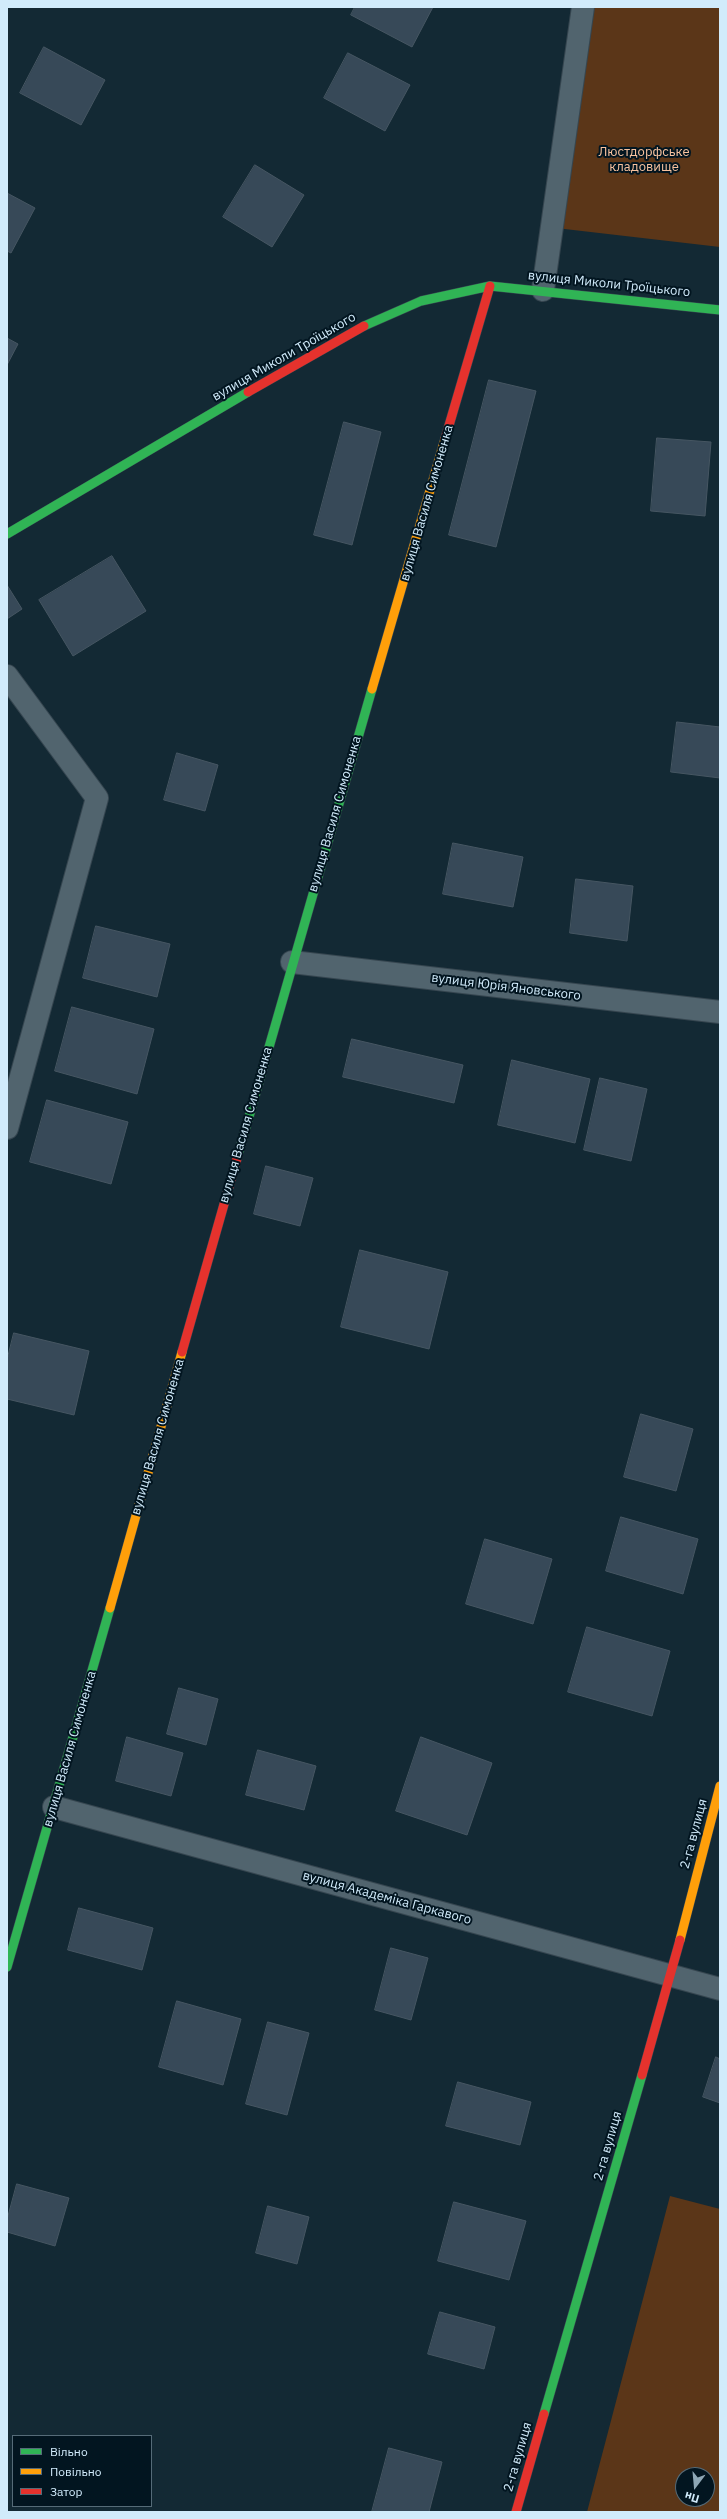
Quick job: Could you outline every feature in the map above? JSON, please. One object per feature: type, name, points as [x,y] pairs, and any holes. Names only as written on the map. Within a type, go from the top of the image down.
[{"type":"street","points":[[543,290],[583,7]]},
{"type":"street","name":"вулиця Миколи Троїцького","points":[[7,534],[353,330],[422,301],[490,286],[543,290],[720,310]]},
{"type":"street","name":"вулиця Василя Симоненка","points":[[7,1967],[54,1807],[292,962],[490,286]]},
{"type":"street","points":[[7,676],[97,798],[7,1128]]},
{"type":"street","name":"вулиця Юрія Яновського","points":[[292,962],[720,1012]]},
{"type":"street","name":"2-га вулиця","points":[[516,2512],[671,1975],[720,1786]]},
{"type":"street","name":"вулиця Академіка Гаркавого","points":[[54,1807],[720,1989]]},
{"type":"green space","name":"Люстдорфське кладовище","points":[[592,7],[720,7],[720,247],[556,228]]},
{"type":"green space","points":[[670,2196],[720,2209],[720,2512],[587,2512]]},
{"type":"building","points":[[355,7],[433,7],[412,47],[351,15]]},
{"type":"building","points":[[44,47],[105,80],[81,125],[20,93]]},
{"type":"building","points":[[348,53],[410,85],[385,131],[324,98]]},
{"type":"building","points":[[255,165],[304,195],[272,247],[223,217]]},
{"type":"building","points":[[7,193],[35,208],[11,253],[7,251]]},
{"type":"building","points":[[7,338],[18,344],[7,365]]},
{"type":"building","points":[[489,380],[536,391],[496,547],[449,535]]},
{"type":"building","points":[[344,422],[381,432],[352,545],[314,535]]},
{"type":"building","points":[[657,438],[711,442],[705,516],[651,511]]},
{"type":"building","points":[[112,556],[146,611],[73,656],[39,600]]},
{"type":"building","points":[[7,585],[22,609],[7,619]]},
{"type":"building","points":[[677,722],[720,727],[720,778],[671,772]]},
{"type":"building","points":[[177,753],[218,765],[205,811],[164,800]]},
{"type":"building","points":[[453,843],[523,857],[513,907],[443,894]]},
{"type":"building","points":[[576,879],[633,886],[627,941],[570,933]]},
{"type":"building","points":[[96,926],[170,944],[157,997],[83,978]]},
{"type":"building","points":[[72,1007],[154,1029],[137,1094],[55,1071]]},
{"type":"building","points":[[352,1039],[463,1065],[454,1103],[343,1077]]},
{"type":"building","points":[[512,1060],[590,1079],[575,1143],[498,1125]]},
{"type":"building","points":[[600,1078],[647,1089],[631,1161],[584,1150]]},
{"type":"building","points":[[47,1100],[128,1122],[111,1184],[30,1162]]},
{"type":"building","points":[[266,1166],[313,1178],[300,1226],[254,1214]]},
{"type":"building","points":[[360,1250],[448,1272],[429,1349],[341,1327]]},
{"type":"building","points":[[14,1333],[89,1351],[74,1415],[7,1399],[7,1360]]},
{"type":"building","points":[[641,1414],[693,1429],[676,1491],[624,1477]]},
{"type":"building","points":[[621,1517],[698,1539],[683,1594],[606,1571]]},
{"type":"building","points":[[485,1539],[552,1559],[533,1624],[466,1604]]},
{"type":"building","points":[[587,1627],[670,1651],[652,1716],[568,1692]]},
{"type":"building","points":[[179,1688],[218,1699],[206,1745],[167,1734]]},
{"type":"building","points":[[127,1737],[183,1753],[171,1796],[116,1781]]},
{"type":"building","points":[[421,1737],[492,1763],[467,1835],[396,1811]]},
{"type":"building","points":[[258,1750],[316,1766],[304,1810],[246,1795]]},
{"type":"building","points":[[79,1908],[153,1928],[142,1970],[68,1950]]},
{"type":"building","points":[[391,1948],[428,1958],[411,2020],[375,2010]]},
{"type":"building","points":[[177,2001],[241,2019],[223,2085],[159,2067]]},
{"type":"building","points":[[268,2022],[309,2033],[287,2115],[246,2104]]},
{"type":"building","points":[[716,2057],[720,2059],[720,2103],[703,2097]]},
{"type":"building","points":[[458,2082],[531,2102],[520,2145],[446,2126]]},
{"type":"building","points":[[17,2184],[69,2198],[55,2246],[7,2232],[7,2220]]},
{"type":"building","points":[[454,2202],[526,2221],[509,2280],[438,2261]]},
{"type":"building","points":[[268,2206],[309,2217],[297,2264],[256,2253]]},
{"type":"building","points":[[440,2312],[495,2327],[484,2369],[428,2354]]},
{"type":"building","points":[[389,2448],[442,2462],[429,2512],[372,2512]]},
{"type":"traffic: fast","points":[[364,326],[421,301],[490,286],[720,310]]},
{"type":"traffic: fast","points":[[7,534],[248,392]]},
{"type":"traffic: fast","points":[[238,1155],[372,689]]},
{"type":"traffic: fast","points":[[7,1967],[110,1608]]},
{"type":"traffic: fast","points":[[544,2414],[642,2075]]},
{"type":"traffic: slow","points":[[372,689],[445,439]]},
{"type":"traffic: slow","points":[[110,1608],[182,1352]]},
{"type":"traffic: slow","points":[[680,1940],[720,1786]]},
{"type":"traffic: jam","points":[[445,439],[490,286]]},
{"type":"traffic: jam","points":[[248,392],[364,326]]},
{"type":"traffic: jam","points":[[182,1352],[238,1155]]},
{"type":"traffic: jam","points":[[642,2075],[680,1940]]},
{"type":"traffic: jam","points":[[516,2512],[544,2414]]}]
